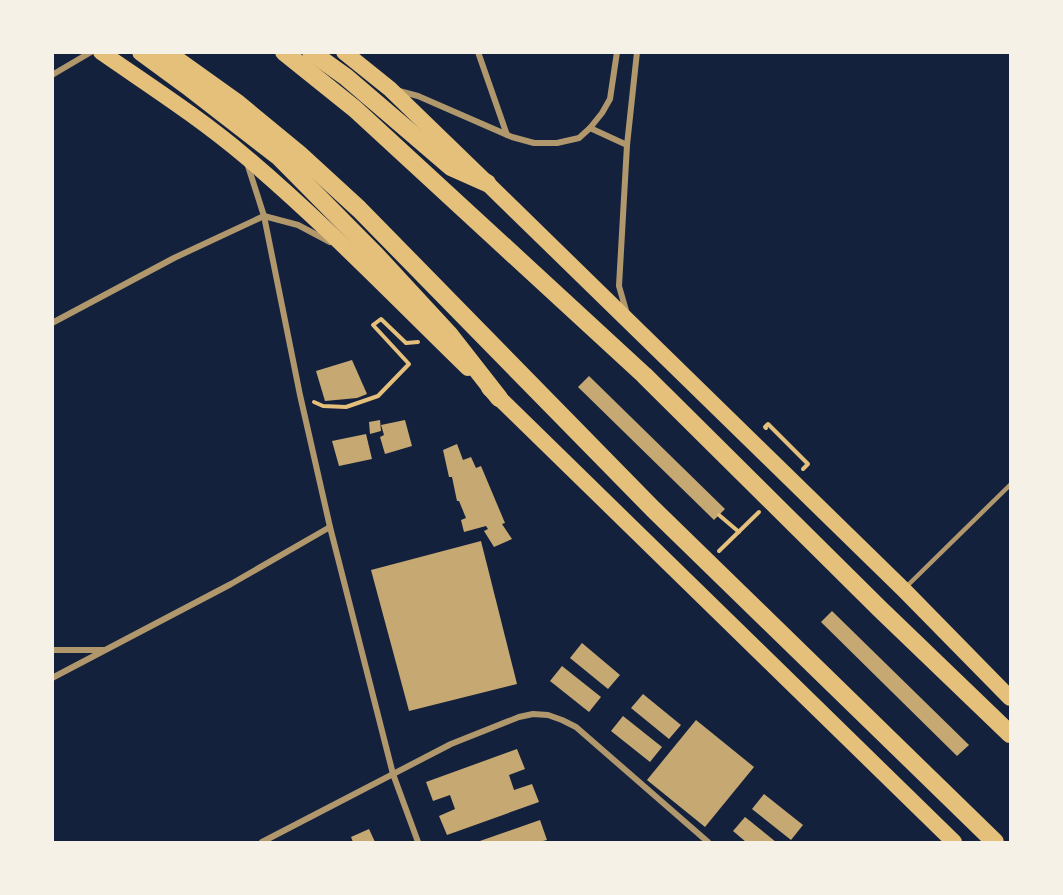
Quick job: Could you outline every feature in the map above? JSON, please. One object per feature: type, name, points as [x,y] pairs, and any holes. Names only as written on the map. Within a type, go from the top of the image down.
[{"type":"highway","points":[[101,52],[180,106],[245,156],[347,250],[954,843]]},
{"type":"highway","points":[[141,52],[279,157],[442,326],[500,398]]},
{"type":"highway","points":[[166,52],[236,102],[299,154],[359,209],[653,509],[995,843]]},
{"type":"highway","points":[[284,52],[355,110],[644,375],[880,609],[1011,734]]},
{"type":"highway","points":[[311,52],[346,77],[451,167],[487,183]]},
{"type":"highway","points":[[344,52],[390,89],[904,590],[1011,698]]},
{"type":"street","points":[[52,75],[91,52]]},
{"type":"street","points":[[478,52],[507,135]]},
{"type":"street","points":[[390,89],[418,96],[507,135],[534,143],[557,143],[579,138],[602,113],[610,99],[617,52]]},
{"type":"street","points":[[630,323],[619,286],[627,145],[637,52]]},
{"type":"street","points":[[590,128],[627,145]]},
{"type":"street","points":[[245,156],[264,216],[300,395],[330,527],[393,774],[418,843]]},
{"type":"street","points":[[52,323],[174,258],[264,216],[298,225],[347,250]]},
{"type":"street","points":[[52,678],[231,584],[330,527]]},
{"type":"street","points":[[52,650],[104,650]]},
{"type":"street","points":[[262,843],[451,744],[519,717],[533,714],[548,715],[576,728],[708,843]]},
{"type":"lane","points":[[904,590],[1011,485]]},
{"type":"path","points":[[300,395],[323,406],[346,407],[378,396],[409,364],[373,325],[381,319],[405,343],[440,341]]},
{"type":"path","points":[[801,471],[808,464]]},
{"type":"path","points":[[714,556],[763,508]]},
{"type":"path","points":[[719,515],[738,532]]},
{"type":"building","points":[[352,360],[367,394],[357,398],[325,401],[316,371]]},
{"type":"building","points":[[589,376],[725,509],[714,520],[578,387]]},
{"type":"building","points":[[380,420],[381,431],[370,434],[369,422]]},
{"type":"building","points":[[405,420],[412,446],[385,454],[380,437],[384,435],[381,425]]},
{"type":"building","points":[[366,434],[372,459],[339,466],[332,441]]},
{"type":"building","points":[[457,444],[463,460],[471,457],[476,468],[481,466],[505,523],[502,524],[512,539],[494,547],[484,531],[488,529],[486,526],[464,532],[461,520],[466,518],[457,501],[443,450]]},
{"type":"building","points":[[481,541],[517,684],[409,711],[371,570]]},
{"type":"building","points":[[832,611],[969,745],[957,756],[821,622]]},
{"type":"building","points":[[582,643],[620,675],[608,689],[570,658]]},
{"type":"building","points":[[562,666],[601,697],[589,712],[550,681]]},
{"type":"building","points":[[643,694],[681,725],[669,739],[631,708]]},
{"type":"building","points":[[623,716],[662,747],[650,762],[611,731]]},
{"type":"building","points":[[696,720],[754,767],[705,827],[647,780]]},
{"type":"building","points":[[517,749],[525,769],[509,775],[514,790],[532,784],[539,802],[447,835],[439,816],[455,809],[450,795],[433,801],[426,782]]},
{"type":"building","points":[[764,794],[803,825],[791,840],[752,809]]},
{"type":"building","points":[[745,817],[776,842],[746,842],[733,831]]},
{"type":"building","points":[[540,820],[547,840],[477,842]]},
{"type":"building","points":[[369,829],[375,842],[353,842],[351,837]]}]
